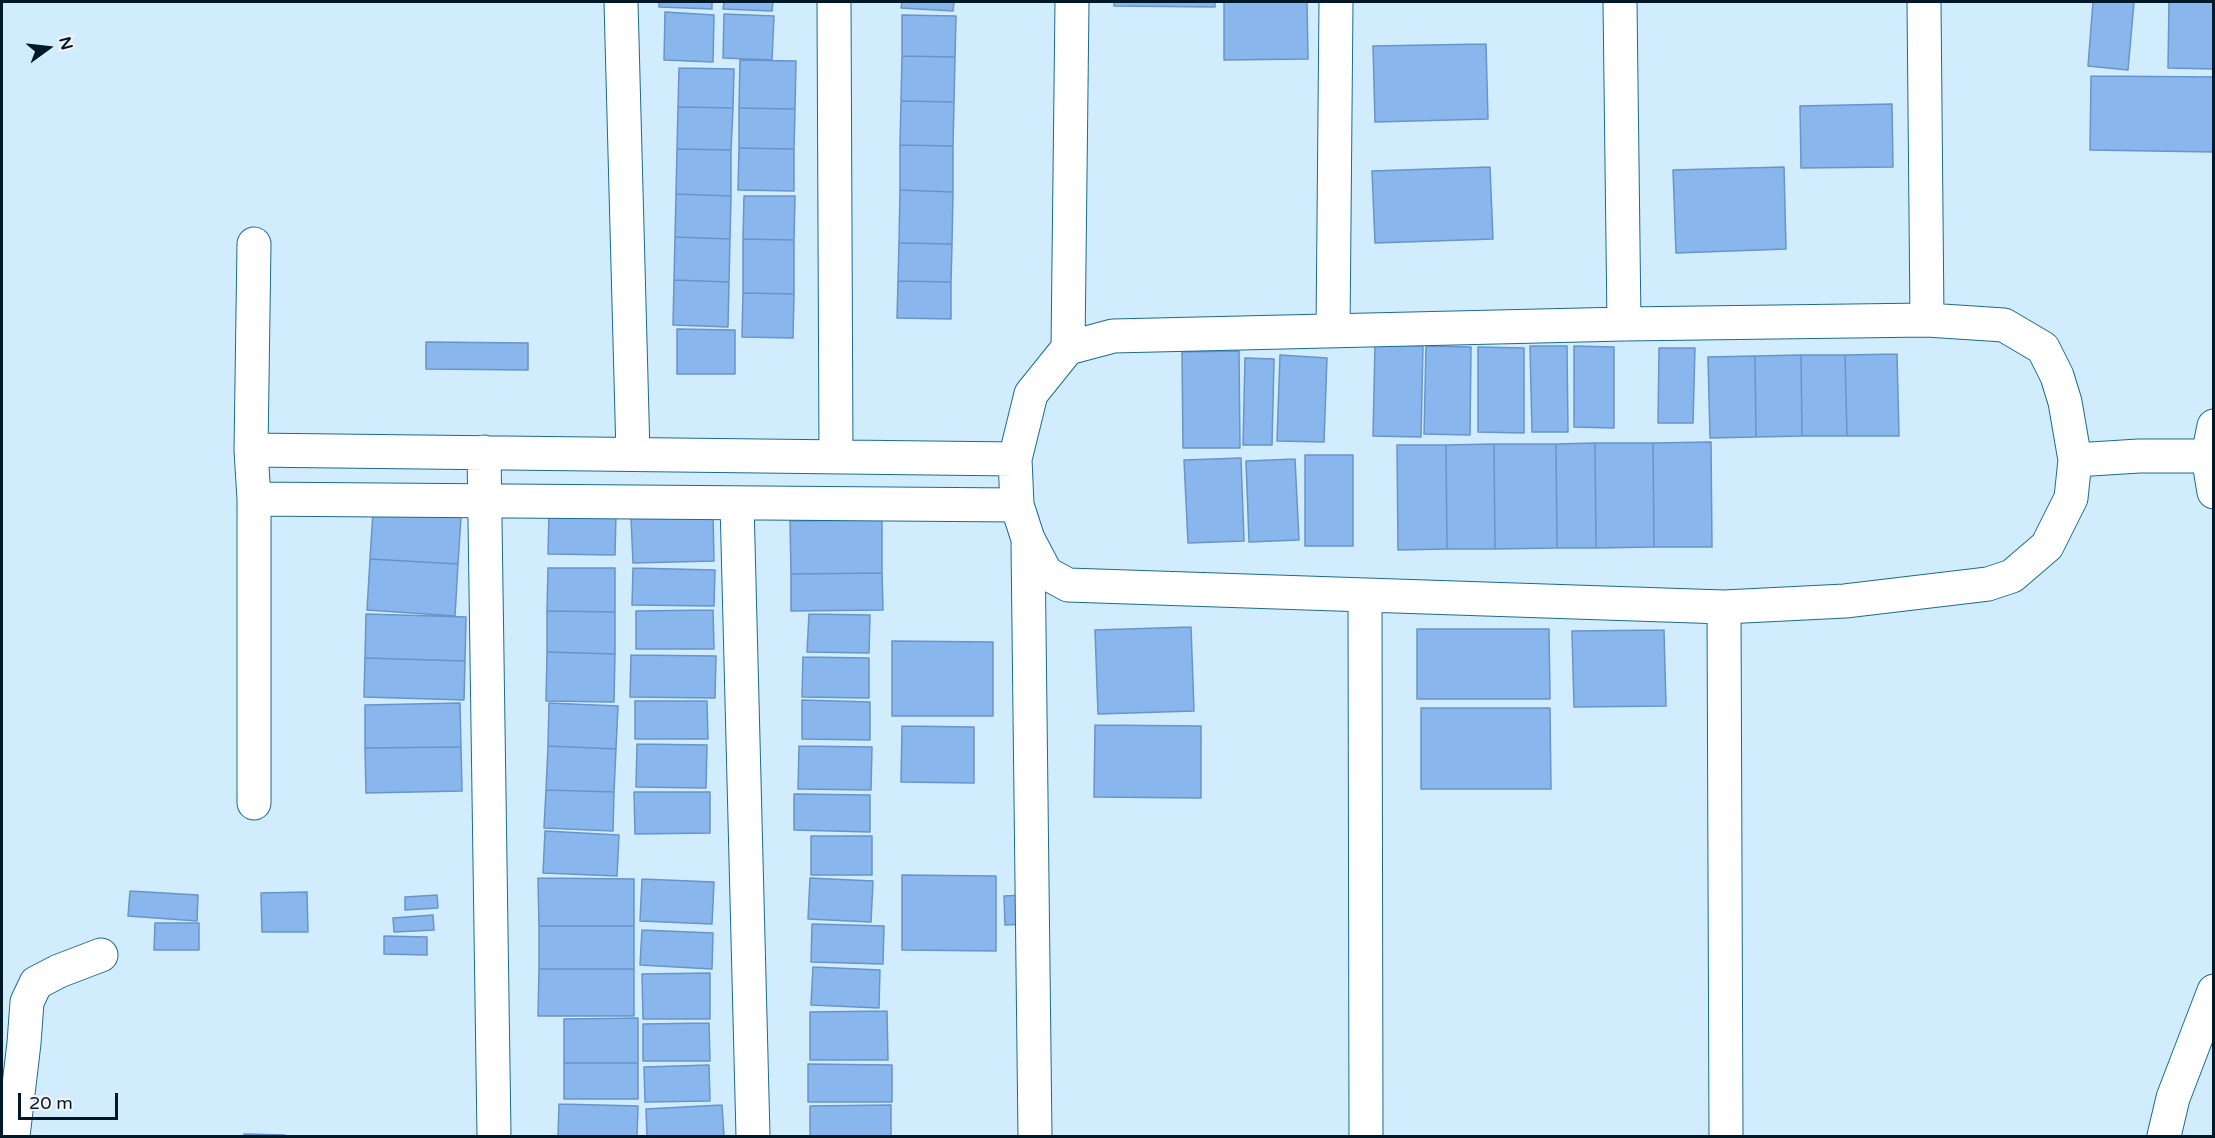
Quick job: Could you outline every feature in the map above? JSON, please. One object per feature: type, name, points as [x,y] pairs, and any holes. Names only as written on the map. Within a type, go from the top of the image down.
[{"type":"street","points":[[621,2],[633,454]]},
{"type":"street","points":[[834,2],[836,456]]},
{"type":"street","points":[[1068,348],[1072,2]]},
{"type":"street","points":[[1333,331],[1336,2]]},
{"type":"street","points":[[1620,2],[1624,324]]},
{"type":"street","points":[[1924,2],[1927,320]]},
{"type":"street","points":[[254,244],[251,450],[254,499],[254,803]]},
{"type":"street","points":[[1927,320],[2004,325],[2043,348],[2057,376],[2065,402],[2075,460],[2071,498],[2047,546],[2012,576],[1988,585],[1845,601],[1724,608],[1068,585],[1046,573],[1028,539],[1017,505],[1015,459],[1031,394],[1068,348],[1113,336],[1624,324],[1927,320]]},
{"type":"street","points":[[2075,460],[2139,456],[2211,441],[2211,486],[2214,492]]},
{"type":"street","points":[[251,450],[1015,459]]},
{"type":"street","points":[[484,452],[494,1137]]},
{"type":"street","points":[[254,499],[1017,505]]},
{"type":"street","points":[[737,503],[753,1137]]},
{"type":"street","points":[[1028,539],[1035,1137]]},
{"type":"street","points":[[1365,596],[1366,1137]]},
{"type":"street","points":[[1724,608],[1726,1137]]},
{"type":"street","points":[[9,1132],[24,1043],[27,1002],[36,983],[59,971],[101,955]]},
{"type":"street","points":[[2164,1137],[2173,1098],[2214,991]]},
{"type":"building","points":[[659,2],[712,2],[712,9],[659,7]]},
{"type":"building","points":[[724,2],[773,2],[772,11],[723,9]]},
{"type":"building","points":[[902,2],[954,2],[953,11],[901,8]]},
{"type":"building","points":[[1114,2],[1215,2],[1215,7],[1114,6]]},
{"type":"building","points":[[1224,2],[1307,2],[1308,59],[1224,60]]},
{"type":"building","points":[[2093,2],[2134,2],[2128,70],[2088,66]]},
{"type":"building","points":[[2169,2],[2214,2],[2214,69],[2168,68]]},
{"type":"building","points":[[665,12],[714,15],[713,62],[664,60]]},
{"type":"building","points":[[724,14],[774,16],[772,60],[723,58]]},
{"type":"building","points":[[902,15],[956,16],[955,57],[902,56]]},
{"type":"building","points":[[1486,44],[1488,119],[1375,122],[1373,46]]},
{"type":"building","points":[[902,56],[955,57],[954,102],[901,101]]},
{"type":"building","points":[[740,60],[796,61],[795,109],[739,108]]},
{"type":"building","points":[[679,68],[734,69],[733,108],[678,107]]},
{"type":"building","points":[[2091,76],[2214,77],[2214,152],[2090,150]]},
{"type":"building","points":[[901,101],[954,102],[953,146],[900,145]]},
{"type":"building","points":[[1892,104],[1893,167],[1801,168],[1800,106]]},
{"type":"building","points":[[678,107],[733,108],[731,150],[677,149]]},
{"type":"building","points":[[739,108],[795,109],[794,149],[739,148]]},
{"type":"building","points":[[900,145],[953,146],[953,192],[900,190]]},
{"type":"building","points":[[739,148],[794,149],[794,191],[738,190]]},
{"type":"building","points":[[677,149],[731,150],[731,196],[676,194]]},
{"type":"building","points":[[1490,167],[1493,239],[1375,243],[1372,171]]},
{"type":"building","points":[[1784,167],[1786,249],[1676,253],[1673,170]]},
{"type":"building","points":[[900,190],[953,192],[952,244],[899,243]]},
{"type":"building","points":[[676,194],[731,196],[730,239],[675,237]]},
{"type":"building","points":[[744,196],[795,196],[794,240],[743,239]]},
{"type":"building","points":[[675,237],[730,239],[729,282],[674,280]]},
{"type":"building","points":[[743,239],[794,240],[794,294],[743,293]]},
{"type":"building","points":[[899,243],[952,244],[951,282],[898,281]]},
{"type":"building","points":[[674,280],[729,282],[728,327],[673,325]]},
{"type":"building","points":[[898,281],[951,282],[951,319],[897,318]]},
{"type":"building","points":[[743,293],[794,294],[793,338],[742,337]]},
{"type":"building","points":[[677,329],[735,330],[735,374],[677,374]]},
{"type":"building","points":[[426,342],[528,343],[528,370],[426,369]]},
{"type":"building","points":[[1375,344],[1423,346],[1421,437],[1373,436]]},
{"type":"building","points":[[1426,346],[1471,347],[1470,435],[1424,434]]},
{"type":"building","points":[[1530,346],[1567,346],[1568,432],[1532,432]]},
{"type":"building","points":[[1574,346],[1614,347],[1614,428],[1574,427]]},
{"type":"building","points":[[1478,347],[1524,348],[1524,433],[1478,432]]},
{"type":"building","points":[[1659,348],[1695,348],[1693,423],[1658,423]]},
{"type":"building","points":[[1239,351],[1240,448],[1183,448],[1182,352]]},
{"type":"building","points":[[1897,354],[1899,436],[1847,436],[1845,355]]},
{"type":"building","points":[[1280,355],[1327,358],[1324,442],[1277,441]]},
{"type":"building","points":[[1801,355],[1845,355],[1847,436],[1802,436]]},
{"type":"building","points":[[1801,355],[1802,436],[1756,437],[1755,356]]},
{"type":"building","points":[[1755,356],[1756,437],[1710,438],[1708,357]]},
{"type":"building","points":[[1245,358],[1274,359],[1272,445],[1243,445]]},
{"type":"building","points":[[1711,442],[1712,547],[1654,547],[1653,443]]},
{"type":"building","points":[[1595,443],[1653,443],[1654,547],[1596,548]]},
{"type":"building","points":[[1595,443],[1596,548],[1557,548],[1556,444]]},
{"type":"building","points":[[1494,444],[1556,444],[1557,548],[1495,549]]},
{"type":"building","points":[[1494,444],[1495,549],[1447,549],[1446,445]]},
{"type":"building","points":[[1397,445],[1446,445],[1447,549],[1398,550]]},
{"type":"building","points":[[1305,455],[1353,455],[1353,546],[1305,546]]},
{"type":"building","points":[[1241,458],[1244,541],[1188,543],[1184,460]]},
{"type":"building","points":[[1295,459],[1299,540],[1249,542],[1246,461]]},
{"type":"building","points":[[373,512],[461,517],[458,564],[370,559]]},
{"type":"building","points":[[549,513],[616,514],[615,555],[548,554]]},
{"type":"building","points":[[713,515],[714,561],[633,563],[631,517]]},
{"type":"building","points":[[882,520],[882,573],[791,574],[790,521]]},
{"type":"building","points":[[370,559],[458,564],[455,616],[367,610]]},
{"type":"building","points":[[548,568],[615,568],[615,612],[547,611]]},
{"type":"building","points":[[633,568],[715,570],[714,606],[632,605]]},
{"type":"building","points":[[882,573],[883,610],[791,611],[791,574]]},
{"type":"building","points":[[713,610],[714,649],[636,649],[636,611]]},
{"type":"building","points":[[547,611],[615,612],[615,654],[547,652]]},
{"type":"building","points":[[366,614],[466,617],[465,661],[365,658]]},
{"type":"building","points":[[809,614],[870,615],[869,653],[807,652]]},
{"type":"building","points":[[1191,627],[1194,711],[1098,714],[1095,630]]},
{"type":"building","points":[[1417,629],[1549,629],[1550,699],[1417,699]]},
{"type":"building","points":[[1664,630],[1666,706],[1574,707],[1572,631]]},
{"type":"building","points":[[892,641],[993,642],[993,716],[892,716]]},
{"type":"building","points":[[547,652],[615,654],[614,702],[546,701]]},
{"type":"building","points":[[631,655],[716,656],[715,698],[630,697]]},
{"type":"building","points":[[803,657],[869,658],[869,698],[802,697]]},
{"type":"building","points":[[365,658],[465,661],[464,700],[364,697]]},
{"type":"building","points":[[802,700],[870,702],[870,740],[802,739]]},
{"type":"building","points":[[635,701],[707,701],[708,739],[635,739]]},
{"type":"building","points":[[460,703],[461,747],[365,748],[365,705]]},
{"type":"building","points":[[549,703],[618,706],[616,749],[548,746]]},
{"type":"building","points":[[1421,708],[1550,708],[1551,789],[1421,789]]},
{"type":"building","points":[[1095,725],[1201,726],[1201,798],[1094,797]]},
{"type":"building","points":[[902,726],[974,727],[974,783],[901,782]]},
{"type":"building","points":[[637,744],[707,745],[706,788],[636,787]]},
{"type":"building","points":[[548,746],[616,749],[614,792],[546,790]]},
{"type":"building","points":[[799,746],[872,747],[871,790],[798,789]]},
{"type":"building","points":[[461,747],[462,791],[366,793],[365,748]]},
{"type":"building","points":[[546,790],[614,792],[613,831],[544,828]]},
{"type":"building","points":[[634,792],[710,792],[710,833],[635,834]]},
{"type":"building","points":[[794,794],[870,795],[870,832],[794,830]]},
{"type":"building","points":[[545,831],[619,835],[617,876],[543,873]]},
{"type":"building","points":[[811,836],[872,836],[872,875],[811,875]]},
{"type":"building","points":[[902,875],[996,876],[996,951],[902,950]]},
{"type":"building","points":[[538,878],[634,879],[634,926],[539,926]]},
{"type":"building","points":[[810,878],[873,881],[871,922],[808,919]]},
{"type":"building","points":[[642,879],[714,882],[712,924],[640,921]]},
{"type":"building","points":[[130,891],[198,895],[197,921],[128,916]]},
{"type":"building","points":[[307,892],[308,932],[262,932],[261,893]]},
{"type":"building","points":[[437,895],[438,908],[405,910],[405,897]]},
{"type":"building","points":[[1024,895],[1025,924],[1005,925],[1004,896]]},
{"type":"building","points":[[433,915],[434,930],[394,932],[393,918]]},
{"type":"building","points":[[155,923],[199,923],[199,950],[154,950]]},
{"type":"building","points":[[812,924],[884,926],[883,964],[811,962]]},
{"type":"building","points":[[539,926],[634,926],[634,969],[539,969]]},
{"type":"building","points":[[642,930],[713,933],[712,969],[640,965]]},
{"type":"building","points":[[384,936],[427,937],[427,955],[384,954]]},
{"type":"building","points":[[813,967],[880,970],[879,1008],[811,1005]]},
{"type":"building","points":[[539,969],[634,969],[634,1016],[538,1016]]},
{"type":"building","points":[[710,973],[710,1019],[643,1019],[642,974]]},
{"type":"building","points":[[887,1011],[888,1060],[810,1060],[810,1012]]},
{"type":"building","points":[[638,1018],[638,1063],[564,1063],[564,1019]]},
{"type":"building","points":[[709,1023],[710,1061],[643,1061],[643,1024]]},
{"type":"building","points":[[564,1063],[638,1063],[638,1099],[564,1099]]},
{"type":"building","points":[[808,1064],[892,1065],[892,1102],[808,1102]]},
{"type":"building","points":[[709,1065],[710,1101],[645,1102],[644,1067]]},
{"type":"building","points":[[559,1104],[638,1106],[637,1136],[558,1136]]},
{"type":"building","points":[[722,1105],[724,1136],[647,1136],[646,1109]]},
{"type":"building","points":[[891,1105],[891,1136],[810,1136],[810,1106]]},
{"type":"building","points":[[244,1134],[285,1135],[285,1136],[244,1136]]}]
